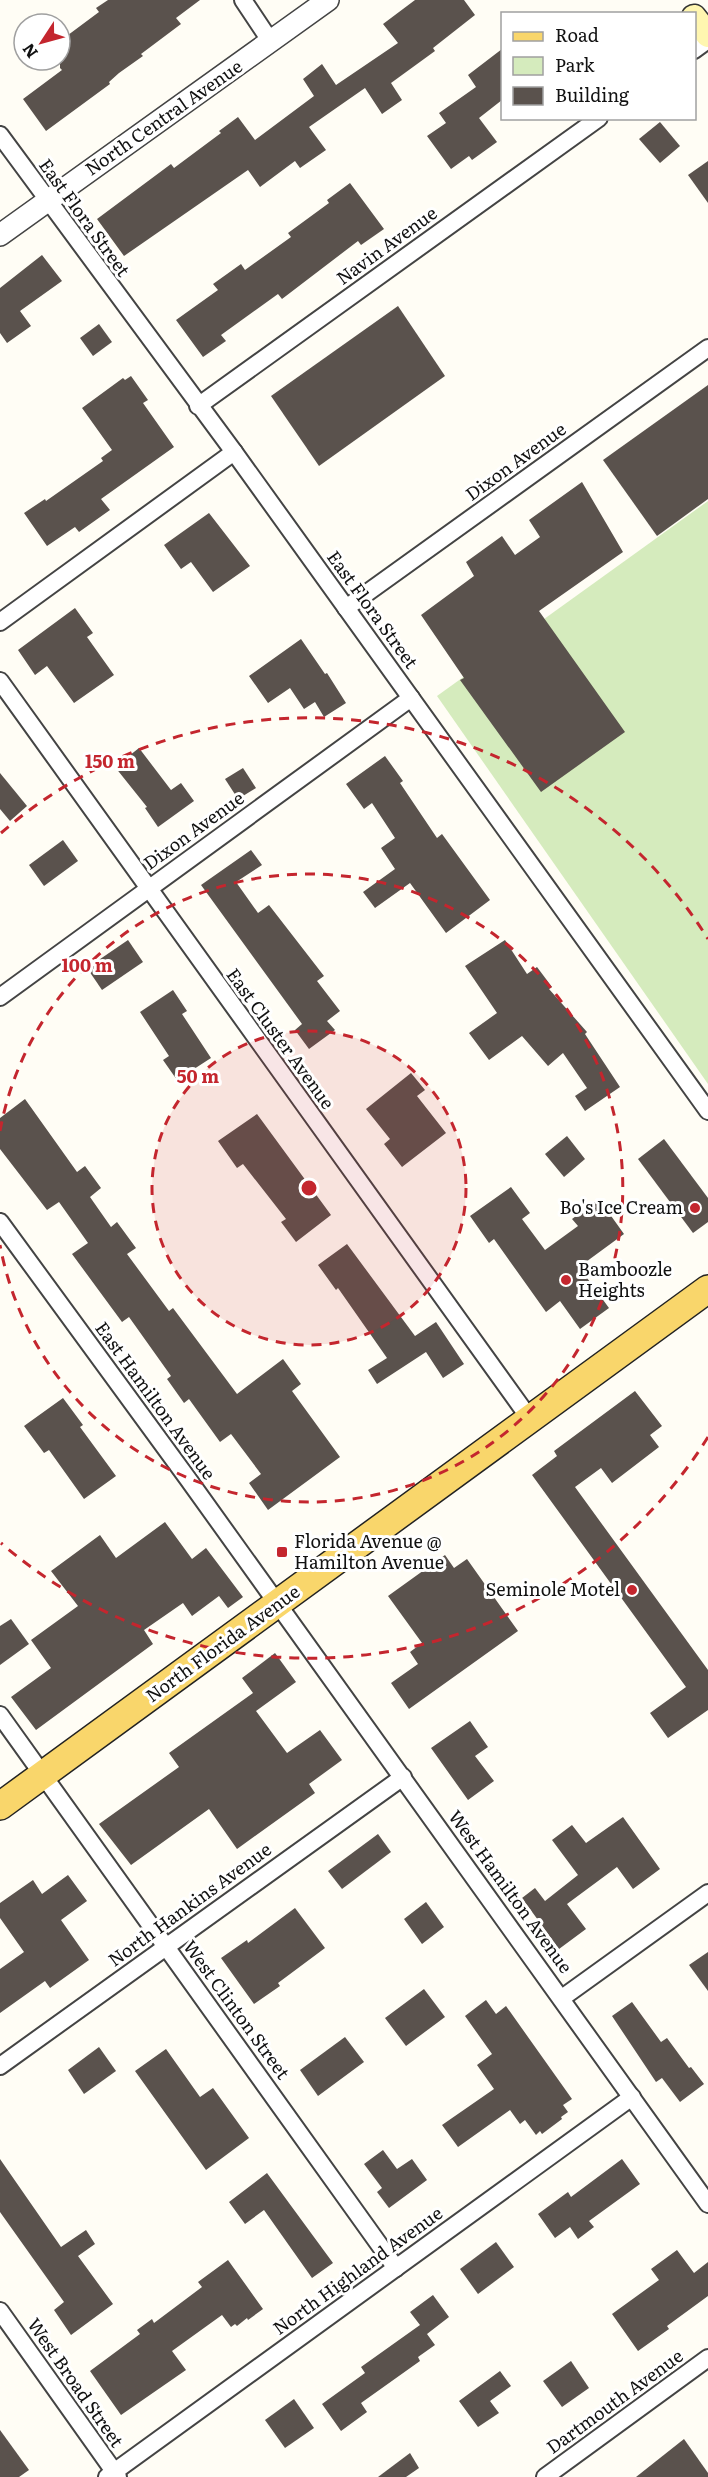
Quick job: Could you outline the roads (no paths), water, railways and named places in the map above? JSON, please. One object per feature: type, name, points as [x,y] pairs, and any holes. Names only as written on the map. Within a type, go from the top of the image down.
[{"type":"main road","points":[[696,19],[708,35]]},
{"type":"main road","name":"North Florida Avenue","points":[[0,1806],[708,1289]]},
{"type":"street","points":[[243,0],[271,42]]},
{"type":"street","name":"North Central Avenue","points":[[0,234],[328,0]]},
{"type":"street","name":"Navin Avenue","points":[[198,406],[596,120]]},
{"type":"street","name":"East Flora Street","points":[[0,135],[234,452],[708,1111]]},
{"type":"street","name":"Dixon Avenue","points":[[346,608],[708,348]]},
{"type":"street","points":[[0,622],[234,452]]},
{"type":"street","name":"East Cluster Avenue","points":[[0,681],[147,890],[530,1419]]},
{"type":"street","name":"Dixon Avenue","points":[[0,997],[411,698]]},
{"type":"street","name":"East Hamilton Avenue","points":[[0,1222],[278,1604]]},
{"type":"street","name":"West Hamilton Avenue","points":[[278,1604],[708,2204]]},
{"type":"street","name":"West Clinton Street","points":[[0,1715],[396,2268]]},
{"type":"street","name":"North Hankins Avenue","points":[[0,2066],[403,1777]]},
{"type":"street","points":[[562,1998],[708,1893]]},
{"type":"street","name":"North Highland Avenue","points":[[113,2475],[632,2097]]},
{"type":"street","name":"West Broad Street","points":[[0,2311],[113,2475]]},
{"type":"street","name":"Dartmouth Avenue","points":[[545,2477],[708,2358]]},
{"type":"place","name":"Bo's Ice Cream","points":[[695,1208]]},
{"type":"place","name":"Bamboozle Heights","points":[[566,1280]]},
{"type":"place","name":"Florida Avenue @ Hamilton Avenue","points":[[282,1552]]},
{"type":"place","name":"Seminole Motel","points":[[632,1590]]}]
